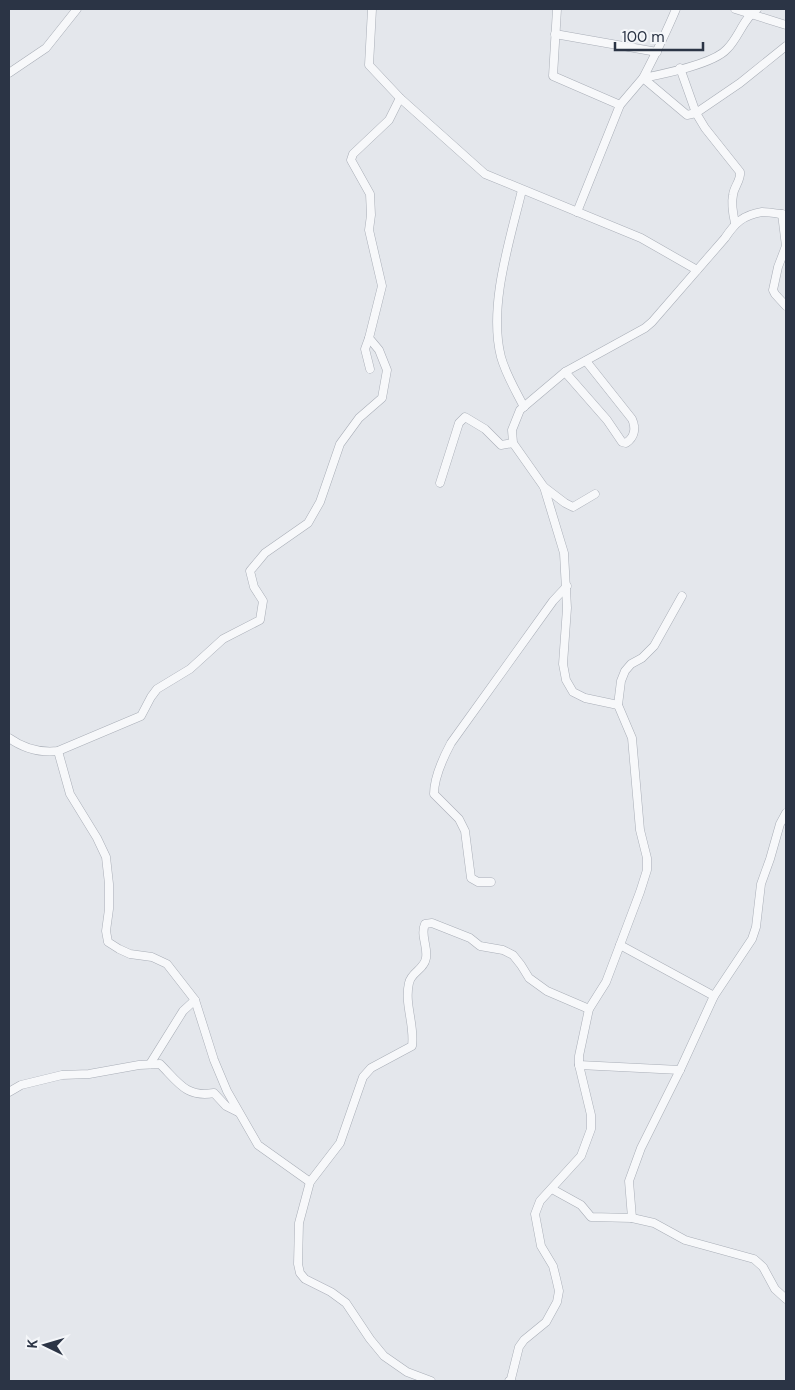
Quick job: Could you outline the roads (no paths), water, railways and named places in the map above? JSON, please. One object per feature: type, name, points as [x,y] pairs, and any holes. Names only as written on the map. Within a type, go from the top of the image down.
[{"type":"street","points":[[9,72],[46,48],[77,9]]},
{"type":"street","points":[[372,9],[369,65],[400,98],[485,174],[641,238],[697,270]]},
{"type":"street","points":[[557,9],[553,76],[620,105]]},
{"type":"street","points":[[576,212],[620,105],[643,78],[676,9]]},
{"type":"street","points":[[735,9],[786,25]]},
{"type":"street","points":[[643,78],[716,58],[727,49],[750,14],[757,9]]},
{"type":"street","points":[[556,34],[657,52]]},
{"type":"street","points":[[643,78],[687,115],[696,113],[740,83],[786,46]]},
{"type":"street","points":[[680,68],[696,113],[705,128],[740,172],[741,178],[733,193],[734,223]]},
{"type":"street","points":[[370,369],[365,349],[382,286],[369,230],[371,215],[370,194],[351,160],[353,154],[389,120],[400,98]]},
{"type":"street","points":[[522,190],[502,274],[498,324],[501,355],[505,370],[524,407]]},
{"type":"street","points":[[594,494],[573,507],[544,487],[513,443],[512,430],[520,410],[565,372],[652,322],[725,238],[734,223],[742,218],[763,212],[784,214],[786,246],[773,290],[786,306]]},
{"type":"street","points":[[9,738],[20,746],[47,752],[58,751],[141,716],[158,688],[190,669],[223,639],[260,620],[263,601],[254,587],[250,571],[264,553],[308,523],[320,502],[340,444],[359,418],[382,398],[387,370],[379,350],[369,338]]},
{"type":"street","points":[[565,372],[607,420],[622,442],[626,443],[631,440],[634,432],[635,426],[632,419],[586,361]]},
{"type":"street","points":[[440,483],[459,423],[465,417],[485,429],[501,445],[513,443]]},
{"type":"street","points":[[544,487],[564,552],[567,608],[563,664],[566,680],[573,692],[585,698],[618,705]]},
{"type":"street","points":[[491,882],[478,882],[471,878],[465,831],[459,819],[434,794],[434,787],[451,742],[548,608],[567,586]]},
{"type":"street","points":[[509,1381],[519,1347],[524,1340],[546,1322],[557,1302],[559,1291],[553,1266],[541,1246],[534,1214],[540,1201],[581,1156],[591,1129],[590,1115],[579,1065],[579,1056],[589,1009],[606,982],[647,870],[647,858],[640,830],[632,738],[618,705],[621,681],[625,671],[654,646],[682,596]]},
{"type":"street","points":[[58,751],[70,794],[97,838],[106,857],[109,884],[106,931],[108,942],[130,954],[152,957],[167,964],[195,1000],[214,1060],[227,1091],[258,1145],[310,1182]]},
{"type":"street","points":[[632,1218],[629,1181],[641,1148],[714,996],[752,939],[756,927],[761,884],[780,824],[786,812]]},
{"type":"street","points":[[431,1381],[407,1372],[384,1356],[370,1340],[346,1303],[331,1292],[305,1279],[300,1273],[298,1264],[299,1223],[310,1182],[340,1143],[363,1077],[371,1068],[412,1046],[409,982],[426,961],[422,930],[425,924],[432,923],[470,938],[480,946],[504,950],[513,955],[529,978],[547,991],[589,1009]]},
{"type":"street","points":[[620,945],[714,996]]},
{"type":"street","points":[[150,1064],[183,1010],[195,1000]]},
{"type":"street","points":[[9,1092],[21,1085],[62,1075],[89,1074],[129,1066],[160,1064],[187,1090],[195,1094],[214,1093],[226,1106],[238,1112]]},
{"type":"street","points":[[579,1065],[680,1070]]},
{"type":"street","points":[[552,1189],[580,1205],[591,1217],[632,1218],[654,1223],[685,1240],[754,1259],[763,1267],[775,1289],[786,1298]]}]
